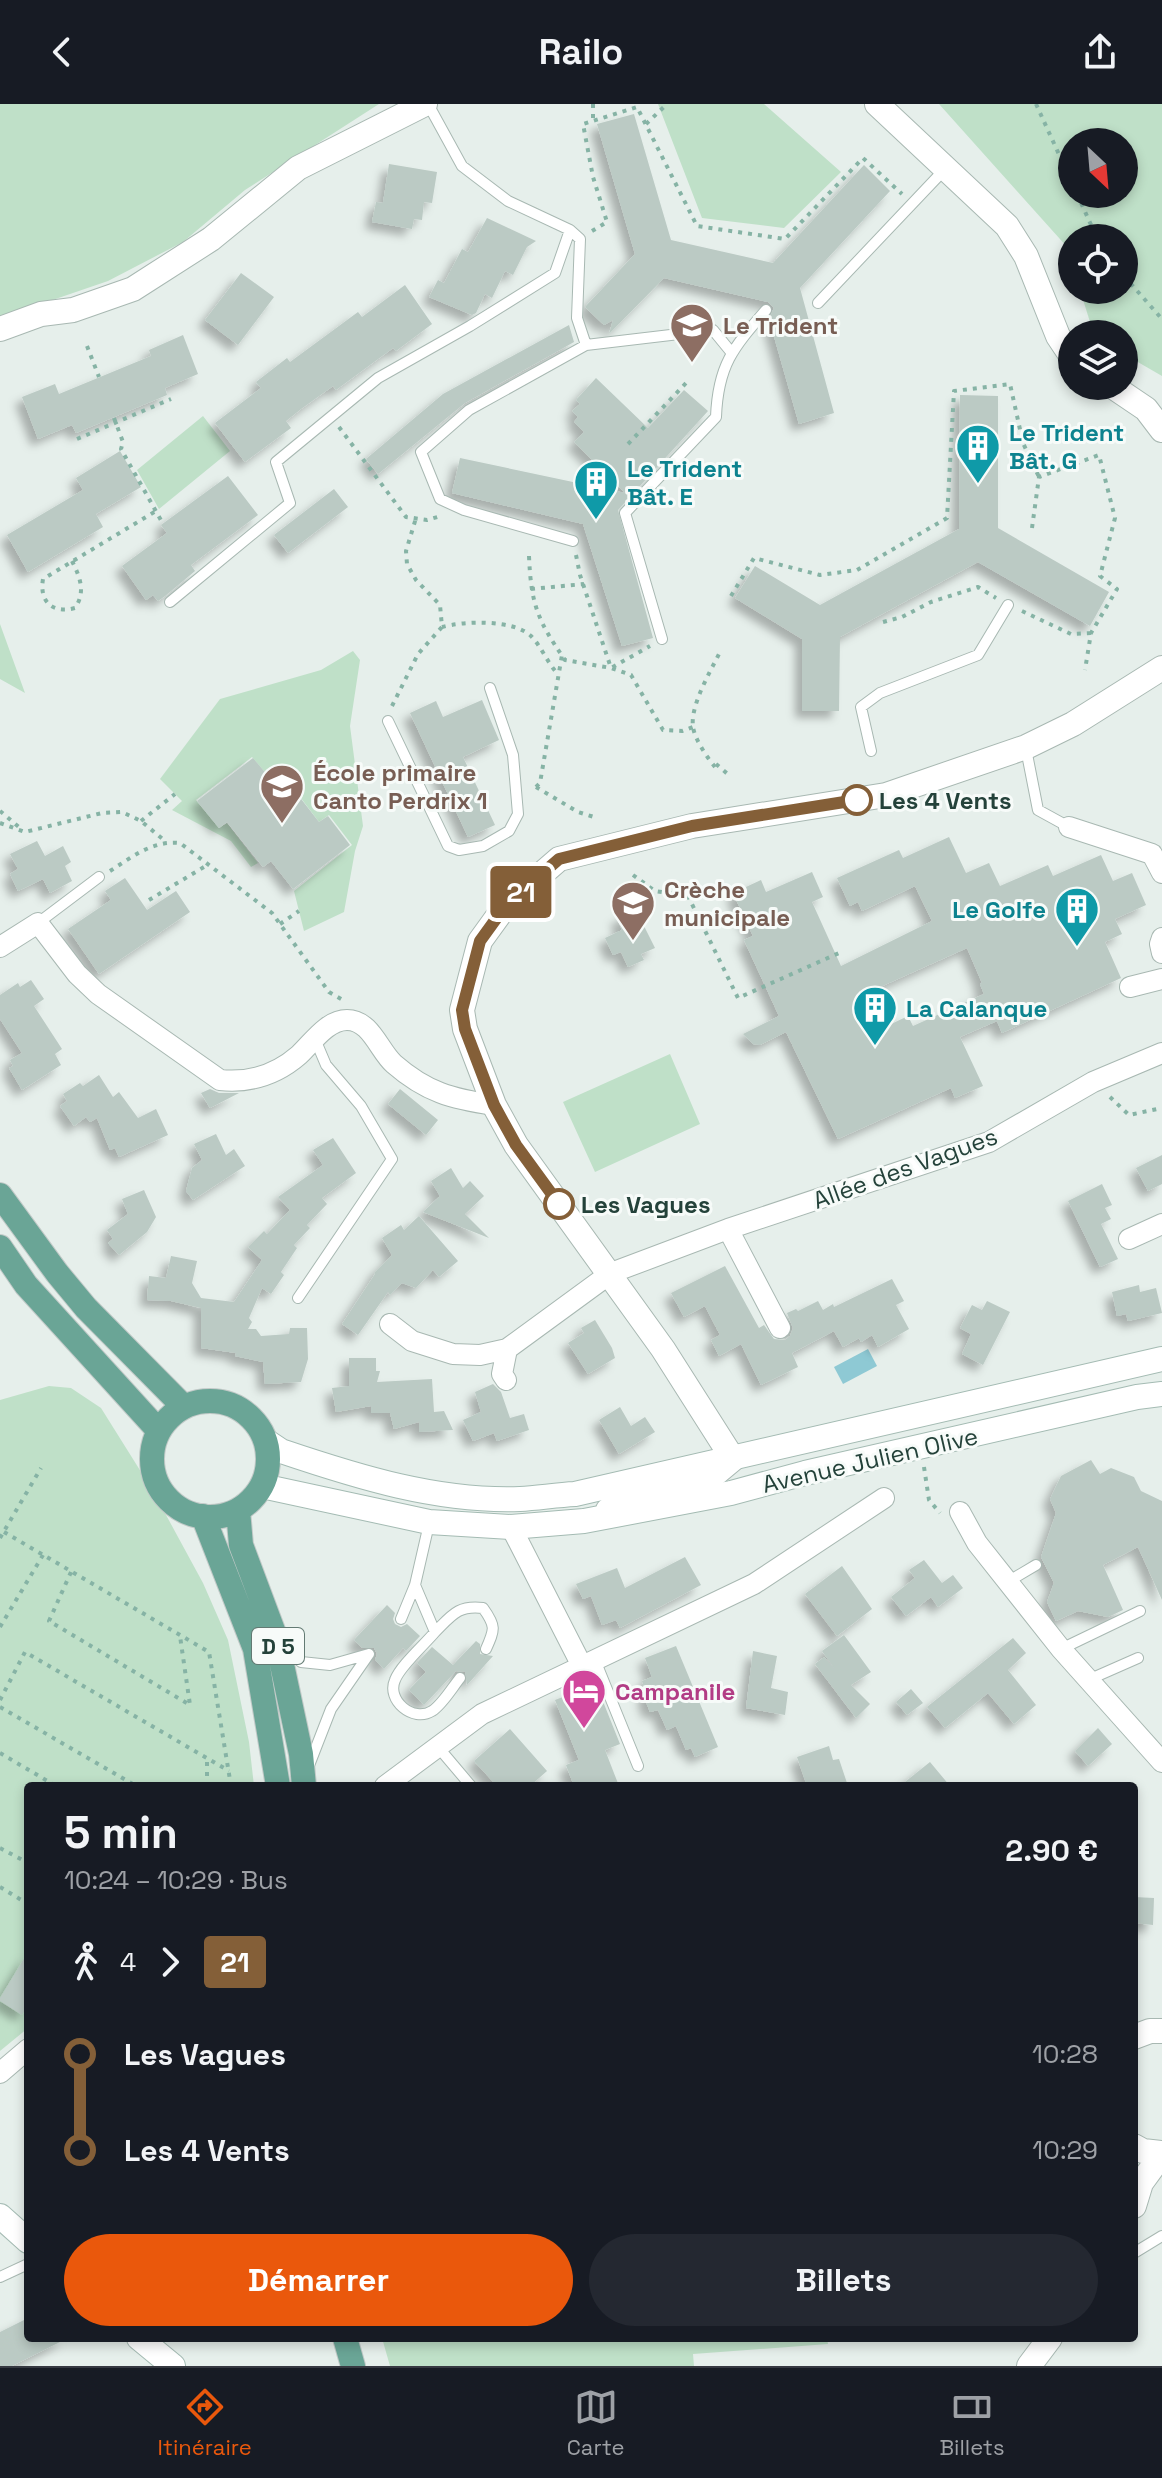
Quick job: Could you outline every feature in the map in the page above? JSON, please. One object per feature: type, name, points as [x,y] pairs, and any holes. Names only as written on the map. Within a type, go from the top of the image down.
[{"type":"main road","points":[[0,1195],[86,1308],[183,1406]]},
{"type":"main road","points":[[0,1247],[26,1285],[158,1430]]},
{"type":"main road","points":[[216,1400],[248,1413],[266,1441],[269,1464],[262,1486],[238,1510],[221,1516],[203,1516],[176,1506],[158,1485],[151,1458],[158,1430],[169,1416],[183,1406],[216,1400]]},
{"type":"main road","name":"D 5","points":[[238,1510],[241,1545],[277,1641],[301,1754],[304,1782]]},
{"type":"main road","name":"D 5","points":[[203,1516],[255,1649],[277,1782]]},
{"type":"main road","points":[[346,2342],[353,2366]]},
{"type":"main road","points":[[363,2342],[370,2366]]},
{"type":"street","points":[[0,329],[41,314],[73,310],[133,289],[211,239],[298,168],[426,104]]},
{"type":"street","points":[[877,104],[1007,226],[1026,256],[1058,336]]},
{"type":"street","points":[[1133,400],[1146,409],[1162,430]]},
{"type":"street","points":[[733,1459],[611,1273],[516,1145],[494,1105],[465,1029],[462,1010],[480,941],[506,905],[559,859],[692,826],[886,795],[1026,747],[1073,724],[1162,668]]},
{"type":"street","points":[[1069,827],[1152,854],[1162,873]]},
{"type":"street","points":[[0,947],[38,923],[77,974],[98,994],[220,1080],[242,1082],[273,1072],[299,1055],[314,1037],[343,1020],[357,1021],[369,1031],[392,1063],[437,1094],[494,1105]]},
{"type":"street","points":[[1162,938],[1162,953]]},
{"type":"street","points":[[1130,987],[1162,979]]},
{"type":"street","name":"Allée des Vagues","points":[[390,1324],[412,1341],[453,1354],[480,1355],[507,1349],[611,1273],[728,1229],[989,1142],[1093,1082],[1162,1053]]},
{"type":"street","points":[[1129,1239],[1162,1224]]},
{"type":"street","points":[[728,1229],[780,1328]]},
{"type":"street","points":[[506,1380],[502,1374],[507,1349]]},
{"type":"street","name":"Avenue Julien Olive","points":[[266,1441],[281,1451],[397,1486],[492,1498],[575,1494],[1162,1359]]},
{"type":"street","name":"Avenue Julien Olive","points":[[262,1486],[429,1522],[511,1527],[584,1521],[731,1493],[805,1473],[1160,1394]]},
{"type":"street","name":"Avenue Julien Olive","points":[[584,1521],[625,1502],[715,1474],[733,1459]]},
{"type":"street","points":[[390,1782],[482,1714],[754,1584],[884,1498]]},
{"type":"street","points":[[952,1514],[1061,1649],[1162,1762]]},
{"type":"street","points":[[511,1527],[588,1663]]},
{"type":"street","points":[[1138,2036],[1162,2031]]},
{"type":"street","points":[[0,2073],[24,2052]]},
{"type":"street","points":[[1138,2147],[1162,2154],[1141,2183],[1138,2193]]},
{"type":"street","points":[[144,2342],[173,2366]]},
{"type":"street","points":[[1029,2366],[1047,2342]]},
{"type":"lane","points":[[426,104],[462,166],[508,201],[570,230],[580,239],[577,318],[586,345]]},
{"type":"lane","points":[[818,303],[946,168]]},
{"type":"lane","points":[[170,602],[290,503],[276,462],[378,378],[555,273],[570,230]]},
{"type":"lane","points":[[662,639],[625,513],[716,417],[717,387],[731,352],[766,310]]},
{"type":"lane","points":[[573,541],[464,510],[440,499],[421,452],[469,410],[586,345],[713,330],[731,352]]},
{"type":"lane","points":[[871,751],[861,707],[880,693],[978,655],[1008,605]]},
{"type":"lane","points":[[388,721],[448,846],[471,849],[483,846],[509,831],[518,814],[513,755],[490,688]]},
{"type":"lane","points":[[1026,747],[1038,810],[1069,827]]},
{"type":"lane","points":[[38,923],[99,877]]},
{"type":"lane","points":[[298,1298],[392,1159],[361,1106],[326,1065],[314,1037]]},
{"type":"lane","points":[[401,1619],[415,1585],[429,1522]]},
{"type":"lane","points":[[1009,1581],[1036,1565]]},
{"type":"lane","points":[[415,1585],[435,1632]]},
{"type":"lane","points":[[460,1678],[433,1711],[420,1715],[408,1712],[398,1703],[393,1692],[395,1679],[435,1632],[455,1612],[468,1606],[483,1608],[492,1621],[494,1631],[486,1649]]},
{"type":"lane","points":[[1061,1649],[1140,1611]]},
{"type":"lane","points":[[277,1641],[301,1662],[330,1665],[369,1654],[331,1709],[304,1782]]},
{"type":"lane","points":[[1088,1680],[1138,1658]]},
{"type":"lane","points":[[588,1663],[638,1766]]},
{"type":"lane","points":[[438,1747],[468,1782]]},
{"type":"lane","points":[[1138,2251],[1162,2236]]},
{"type":"lane","points":[[0,2277],[24,2266]]},
{"type":"path","points":[[593,104],[593,120]]},
{"type":"path","points":[[646,124],[667,104]]},
{"type":"path","points":[[1036,104],[1058,152]]},
{"type":"path","points":[[580,239],[607,222],[593,177],[583,124],[637,107],[697,226],[785,239],[863,158],[913,206]]},
{"type":"path","points":[[1138,292],[1162,319]]},
{"type":"path","points":[[87,346],[99,377]]},
{"type":"path","points":[[628,444],[686,383]]},
{"type":"path","points":[[731,596],[754,558],[820,575],[857,570],[947,518],[954,391],[1010,384],[1023,443],[1039,477],[1032,528]]},
{"type":"path","points":[[77,439],[115,420],[171,399]]},
{"type":"path","points":[[115,420],[123,442],[121,449],[162,522]]},
{"type":"path","points":[[327,420],[343,431],[406,517],[427,520],[464,510]]},
{"type":"path","points":[[1039,477],[1099,455],[1115,518],[1100,576],[1117,589],[1091,633],[1085,670]]},
{"type":"path","points":[[72,561],[81,579],[79,602],[75,608],[62,612],[53,608],[45,598],[41,584],[43,579],[72,561],[156,511]]},
{"type":"path","points":[[416,518],[406,551],[407,564],[416,580],[440,605],[442,627]]},
{"type":"path","points":[[529,556],[531,589],[543,630],[565,660],[631,675],[663,730],[682,731],[693,727]]},
{"type":"path","points":[[580,575],[611,668]]},
{"type":"path","points":[[531,589],[584,584]]},
{"type":"path","points":[[883,622],[978,587],[1008,605],[1071,634],[1091,633]]},
{"type":"path","points":[[388,721],[394,699],[413,663],[442,627],[459,622],[518,628],[530,635],[557,673]]},
{"type":"path","points":[[611,668],[662,639]]},
{"type":"path","points":[[715,767],[693,727],[699,692],[719,654]]},
{"type":"path","points":[[536,787],[540,783],[562,655]]},
{"type":"path","points":[[708,758],[730,776]]},
{"type":"path","points":[[516,786],[536,787],[578,812],[594,817]]},
{"type":"path","points":[[141,821],[175,794]]},
{"type":"path","points":[[0,811],[25,832]]},
{"type":"path","points":[[0,823],[25,832],[102,813],[122,812],[141,821],[165,841]]},
{"type":"path","points":[[99,877],[149,847],[165,841],[180,843],[272,913],[329,992]]},
{"type":"path","points":[[149,900],[209,864]]},
{"type":"path","points":[[633,875],[655,891],[688,896],[738,998],[839,953]]},
{"type":"path","points":[[280,924],[299,911]]},
{"type":"path","points":[[1093,1082],[1129,1115],[1162,1108]]},
{"type":"path","points":[[921,1448],[929,1500],[952,1514]]},
{"type":"path","points":[[0,1538],[41,1468]]},
{"type":"path","points":[[4,1532],[209,1652],[230,1782]]},
{"type":"path","points":[[0,1627],[43,1555]]},
{"type":"path","points":[[71,1572],[49,1621],[190,1705],[180,1636]]},
{"type":"path","points":[[0,1700],[25,1652],[229,1771]]},
{"type":"path","points":[[0,1707],[129,1782]]},
{"type":"path","points":[[0,1753],[49,1782]]},
{"type":"path","points":[[207,1758],[207,1782]]},
{"type":"path","points":[[0,1848],[24,1861]]},
{"type":"path","points":[[0,1887],[24,1902]]},
{"type":"green space","points":[[0,104],[379,104],[245,190],[183,242],[108,281],[0,318]]},
{"type":"green space","points":[[658,104],[764,104],[841,172],[784,228],[702,218]]},
{"type":"green space","points":[[939,104],[1162,104],[1162,376],[1138,362],[1138,320],[1089,320],[1084,304],[1138,304],[1138,224],[1058,224],[1058,237]]},
{"type":"green space","points":[[203,416],[230,451],[159,509],[137,470]]},
{"type":"green space","points":[[0,624],[25,693],[0,679]]},
{"type":"green space","points":[[353,651],[360,660],[350,726],[363,826],[355,851],[344,912],[304,931],[294,891],[352,845],[329,815],[319,822],[285,777],[275,784],[252,757],[196,800],[219,828],[227,823],[258,863],[251,867],[231,841],[172,810],[182,801],[160,779],[220,699],[321,670]]},
{"type":"green space","points":[[670,1054],[700,1124],[595,1172],[563,1102]]},
{"type":"green space","points":[[49,1386],[71,1388],[101,1408],[153,1491],[203,1583],[228,1640],[249,1742],[254,1782],[24,1782],[24,2031],[0,2051],[0,1400]]},
{"type":"green space","points":[[383,2342],[828,2344],[693,2354],[694,2366],[390,2366]]},
{"type":"water","points":[[868,1349],[877,1366],[843,1384],[834,1367]]},
{"type":"building","points":[[634,114],[671,240],[773,263],[864,165],[890,191],[800,288],[834,413],[799,424],[769,319],[774,308],[768,302],[664,278],[609,334],[613,320],[604,325],[585,307],[635,254],[597,124]]},
{"type":"building","points":[[389,164],[437,172],[432,203],[424,202],[422,220],[414,219],[412,229],[372,222],[376,202],[383,203]]},
{"type":"building","points":[[487,218],[536,241],[527,247],[513,275],[505,271],[492,298],[485,294],[472,315],[429,297],[438,280],[444,283],[462,249],[468,252]]},
{"type":"building","points":[[241,273],[274,297],[238,345],[205,320]]},
{"type":"building","points":[[405,285],[432,324],[336,390],[333,386],[301,409],[286,421],[291,428],[245,462],[215,423],[261,388],[256,382],[287,358],[290,362],[358,312],[362,317]]},
{"type":"building","points":[[569,325],[574,342],[465,403],[378,474],[366,459],[443,394]]},
{"type":"building","points":[[183,335],[198,374],[165,388],[167,395],[76,433],[72,425],[38,439],[22,397],[55,384],[59,394],[151,356],[149,350]]},
{"type":"building","name":"Le Trident Bât. E","points":[[596,378],[648,428],[684,390],[708,411],[618,510],[653,638],[622,646],[583,524],[452,493],[460,458],[625,493],[574,442],[584,432],[574,422],[578,417],[572,411],[580,404],[576,400]]},
{"type":"building","name":"Le Trident Bât. G","points":[[960,395],[998,396],[998,528],[1109,592],[1090,626],[978,562],[840,637],[839,711],[802,711],[802,639],[735,598],[755,566],[820,605],[959,529]]},
{"type":"building","points":[[120,451],[141,487],[96,514],[103,527],[28,572],[7,535],[83,490],[76,478]]},
{"type":"building","points":[[228,476],[258,515],[191,565],[195,571],[165,596],[158,601],[153,595],[146,600],[122,566],[167,533],[161,525]]},
{"type":"building","points":[[334,489],[348,507],[288,553],[274,535]]},
{"type":"building","points":[[482,700],[499,740],[463,757],[495,825],[468,837],[410,713],[436,701],[443,717]]},
{"type":"building","name":"École primaire Canto Perdrix 1","points":[[253,758],[275,784],[284,777],[319,822],[328,816],[350,845],[293,889],[271,861],[263,867],[227,822],[219,828],[197,801]]},
{"type":"building","points":[[949,837],[966,873],[989,863],[1000,886],[1048,865],[1053,876],[1101,855],[1113,881],[1132,873],[1146,905],[1115,919],[1122,934],[1105,942],[1121,978],[1002,1033],[997,1021],[960,1037],[983,1086],[955,1098],[951,1088],[838,1139],[786,1032],[760,1045],[753,1044],[743,1034],[779,1016],[744,940],[753,936],[733,893],[761,880],[766,892],[812,872],[823,897],[812,902],[841,966],[932,921],[915,886],[862,911],[858,902],[850,906],[837,878],[899,850],[903,858]],"holes":[[[967,948],[984,994],[913,1026],[908,1016],[885,1027],[869,992]]]},
{"type":"building","points":[[37,841],[45,856],[63,846],[71,862],[65,866],[72,881],[50,893],[43,879],[18,891],[10,874],[18,869],[10,854]]},
{"type":"building","points":[[125,878],[147,910],[176,891],[190,912],[99,974],[68,929],[111,900],[105,891]]},
{"type":"building","name":"Crèche municipale","points":[[636,910],[655,948],[641,954],[644,960],[628,967],[621,952],[613,955],[605,938],[622,930],[617,918]]},
{"type":"building","points":[[31,980],[44,999],[34,1006],[62,1049],[55,1054],[61,1065],[22,1090],[9,1068],[13,1066],[10,1060],[22,1053],[0,1019],[0,995],[18,983],[20,987]]},
{"type":"building","points":[[99,1075],[113,1097],[119,1092],[138,1118],[156,1109],[168,1135],[119,1157],[115,1148],[110,1150],[97,1118],[90,1122],[86,1117],[74,1126],[60,1106],[67,1101],[63,1094]]},
{"type":"building","points":[[210,1089],[219,1093],[239,1093],[210,1108],[201,1093]]},
{"type":"building","points":[[400,1089],[438,1120],[426,1135],[388,1104]]},
{"type":"building","points":[[216,1134],[226,1155],[234,1149],[245,1166],[193,1200],[186,1191],[192,1168],[202,1160],[194,1144]]},
{"type":"building","points":[[333,1138],[356,1173],[322,1198],[327,1204],[307,1225],[310,1228],[294,1245],[297,1248],[281,1272],[284,1275],[271,1294],[262,1288],[249,1318],[252,1322],[248,1329],[256,1329],[261,1336],[289,1334],[290,1328],[307,1328],[308,1359],[301,1382],[265,1384],[263,1362],[235,1356],[236,1353],[201,1348],[201,1308],[171,1301],[147,1300],[149,1276],[166,1278],[171,1256],[197,1261],[192,1283],[201,1298],[234,1302],[262,1260],[248,1247],[264,1231],[267,1234],[290,1210],[278,1197],[323,1165],[313,1150]]},
{"type":"building","points":[[1162,1155],[1162,1184],[1148,1191],[1136,1168]]},
{"type":"building","points":[[451,1168],[463,1188],[470,1181],[484,1196],[465,1214],[489,1238],[423,1212],[440,1196],[431,1181]]},
{"type":"building","points":[[1102,1184],[1112,1205],[1105,1208],[1111,1219],[1101,1224],[1118,1259],[1100,1267],[1068,1201]]},
{"type":"building","points":[[144,1190],[156,1217],[147,1232],[119,1255],[108,1243],[113,1239],[107,1230],[128,1214],[122,1199]]},
{"type":"building","points":[[419,1216],[458,1261],[439,1277],[433,1270],[416,1288],[402,1283],[390,1295],[388,1292],[358,1335],[342,1324],[374,1273],[392,1255],[382,1238],[401,1225],[404,1230]]},
{"type":"building","points":[[725,1266],[759,1328],[764,1325],[774,1339],[785,1340],[790,1336],[793,1328],[787,1313],[818,1301],[823,1310],[833,1304],[834,1307],[892,1279],[904,1301],[896,1305],[909,1329],[878,1347],[872,1335],[843,1347],[834,1331],[792,1353],[798,1367],[761,1385],[741,1344],[719,1356],[711,1340],[720,1335],[705,1306],[684,1317],[671,1293]]},
{"type":"building","points":[[1139,1285],[1140,1292],[1156,1288],[1162,1313],[1128,1321],[1126,1314],[1117,1316],[1112,1292]]},
{"type":"building","points":[[987,1301],[1010,1312],[983,1365],[962,1354],[971,1334],[960,1328],[972,1305],[982,1310]]},
{"type":"building","points":[[595,1320],[615,1358],[588,1374],[568,1343],[584,1333],[581,1328]]},
{"type":"building","points":[[349,1358],[376,1358],[376,1371],[380,1371],[377,1382],[432,1379],[434,1412],[444,1411],[453,1430],[419,1432],[419,1422],[394,1429],[390,1413],[371,1413],[371,1406],[336,1412],[332,1388],[349,1386]]},
{"type":"building","points":[[493,1384],[501,1392],[510,1418],[524,1414],[529,1430],[497,1441],[494,1433],[473,1441],[463,1420],[481,1412],[475,1392]]},
{"type":"building","points":[[620,1407],[631,1426],[645,1417],[655,1432],[619,1454],[599,1420]]},
{"type":"building","points":[[1091,1460],[1100,1474],[1111,1468],[1134,1477],[1141,1491],[1162,1501],[1162,1600],[1138,1547],[1103,1565],[1123,1610],[1108,1617],[1078,1611],[1056,1621],[1047,1602],[1054,1583],[1041,1557],[1056,1513],[1050,1499],[1061,1476]]},
{"type":"building","points":[[685,1557],[701,1585],[620,1628],[616,1620],[602,1625],[591,1596],[583,1599],[576,1584],[617,1568],[625,1588]]},
{"type":"building","points":[[924,1560],[942,1583],[953,1575],[963,1588],[938,1607],[931,1597],[906,1616],[891,1597],[915,1578],[909,1570]]},
{"type":"building","points":[[842,1566],[872,1609],[837,1636],[805,1594]]},
{"type":"building","points":[[387,1605],[395,1613],[395,1624],[401,1627],[407,1624],[420,1636],[406,1651],[403,1648],[384,1669],[375,1660],[377,1654],[374,1648],[362,1648],[354,1640]]},
{"type":"building","points":[[844,1635],[871,1672],[851,1685],[870,1704],[856,1718],[815,1664],[824,1657],[834,1668],[822,1651]]},
{"type":"building","points":[[1013,1638],[1026,1653],[1008,1670],[1036,1705],[1014,1724],[988,1693],[945,1728],[927,1707]]},
{"type":"building","points":[[476,1641],[480,1644],[480,1654],[493,1656],[467,1685],[465,1672],[456,1671],[424,1705],[409,1690],[426,1672],[417,1663],[432,1647],[453,1665]]},
{"type":"building","points":[[676,1646],[718,1747],[695,1757],[691,1748],[686,1750],[676,1726],[667,1730],[658,1710],[650,1712],[644,1697],[647,1696],[642,1681],[652,1677],[645,1658]]},
{"type":"building","points":[[753,1651],[777,1656],[771,1688],[788,1692],[785,1715],[746,1708]]},
{"type":"building","points":[[596,1684],[620,1744],[605,1750],[617,1782],[572,1782],[566,1765],[579,1760],[555,1700]]},
{"type":"building","points":[[911,1689],[923,1703],[907,1715],[896,1702]]},
{"type":"building","points":[[1098,1728],[1112,1744],[1088,1766],[1075,1751]]},
{"type":"building","points":[[510,1729],[547,1771],[535,1782],[493,1782],[474,1761]]},
{"type":"building","points":[[829,1746],[833,1760],[839,1759],[847,1782],[806,1782],[797,1757]]},
{"type":"building","points":[[930,1762],[947,1782],[905,1782]]},
{"type":"building","points":[[1138,1897],[1154,1898],[1153,1925],[1138,1923]]},
{"type":"building","points":[[24,1959],[22,2015],[0,1998]]},
{"type":"building","points":[[24,2320],[24,2342],[60,2342],[12,2366],[0,2366],[0,2332]]},
{"type":"bus line","name":"21","points":[[559,1204],[516,1145],[494,1105],[465,1029],[462,1010],[480,941],[506,905],[559,859],[692,826],[857,800]]},
{"type":"place","name":"Le Trident","points":[[692,364]]},
{"type":"place","name":"Le Trident Bât. G","points":[[978,485]]},
{"type":"place","name":"Le Trident Bât. E","points":[[596,521]]},
{"type":"place","name":"Les 4 Vents","points":[[857,800]]},
{"type":"place","name":"École primaire Canto Perdrix 1","points":[[282,825]]},
{"type":"place","name":"Crèche municipale","points":[[633,942]]},
{"type":"place","name":"Le Golfe","points":[[1077,948]]},
{"type":"place","name":"La Calanque","points":[[875,1047]]},
{"type":"place","name":"Les Vagues","points":[[559,1204]]},
{"type":"place","name":"Campanile","points":[[584,1730]]}]
